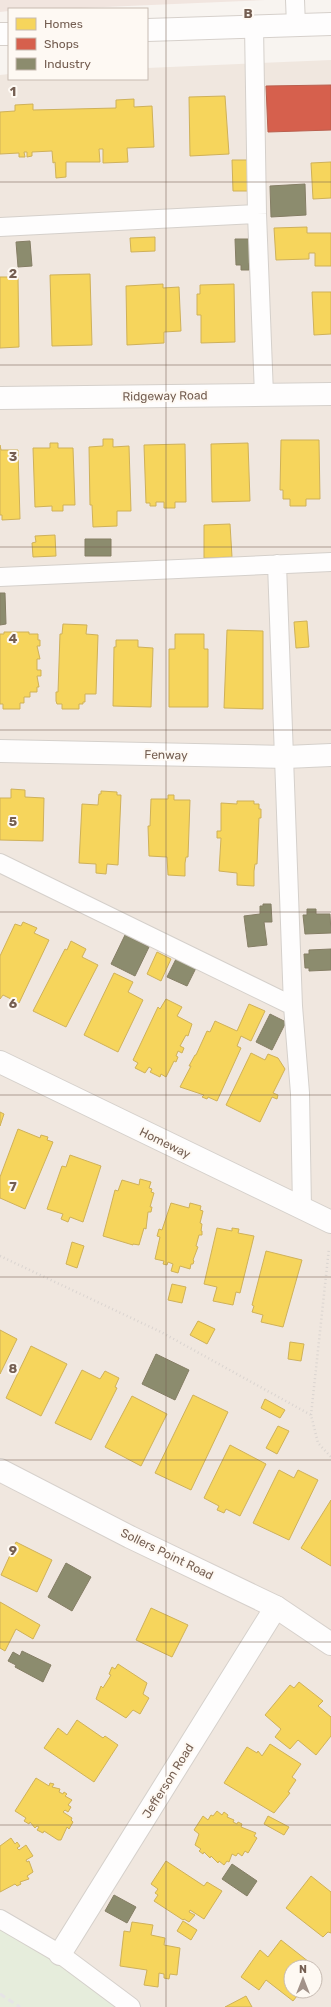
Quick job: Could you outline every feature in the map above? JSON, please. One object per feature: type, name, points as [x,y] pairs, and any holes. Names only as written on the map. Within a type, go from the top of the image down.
[{"type":"street","points":[[148,30],[331,24]]},
{"type":"street","name":"Ridgeway Road","points":[[0,398],[331,394]]},
{"type":"street","name":"Fenway","points":[[0,751],[286,757],[331,755]]},
{"type":"street","name":"Homeway","points":[[0,1062],[331,1222]]},
{"type":"street","name":"Sollers Point Road","points":[[0,1470],[130,1537],[276,1607],[331,1644]]},
{"type":"street","name":"Jefferson Road","points":[[60,1954],[276,1607]]},
{"type":"lane","points":[[295,0],[296,26]]},
{"type":"lane","points":[[254,26],[264,395]]},
{"type":"lane","points":[[0,227],[258,214]]},
{"type":"lane","points":[[0,577],[331,562]]},
{"type":"lane","points":[[278,564],[286,757],[293,1006],[300,1093],[302,1209]]},
{"type":"lane","points":[[0,862],[293,1006]]},
{"type":"lane","points":[[0,1919],[60,1954],[131,2007]]},
{"type":"path","points":[[329,1245],[311,1415],[318,1443],[331,1456]]},
{"type":"path","points":[[0,1256],[161,1332],[311,1415]]},
{"type":"shaded area","points":[[0,0],[265,0],[81,8],[8,8],[8,11],[0,12]]},
{"type":"shaded area","points":[[331,60],[331,2007],[81,2007],[0,1962],[0,75],[8,74],[8,80],[148,80],[148,68]]},
{"type":"green space","points":[[0,1923],[121,2007],[0,2007]]},
{"type":"building: Homes","points":[[225,96],[229,154],[190,156],[189,97]]},
{"type":"building: Homes","points":[[134,99],[134,107],[152,106],[154,147],[127,148],[128,162],[103,163],[103,149],[99,149],[100,162],[66,162],[66,177],[56,178],[55,162],[53,163],[52,151],[32,152],[32,156],[27,157],[27,152],[24,152],[25,157],[19,157],[19,153],[0,154],[0,112],[15,111],[15,105],[33,104],[33,110],[116,108],[116,100]]},
{"type":"building: Homes","points":[[232,160],[248,160],[250,191],[233,191]]},
{"type":"building: Homes","points":[[331,162],[331,198],[313,199],[311,163]]},
{"type":"building: Homes","points":[[307,227],[307,233],[331,233],[331,266],[315,266],[315,253],[309,253],[309,259],[276,260],[274,228]]},
{"type":"building: Homes","points":[[155,237],[155,251],[131,252],[130,238]]},
{"type":"building: Homes","points":[[90,274],[92,345],[52,346],[50,275]]},
{"type":"building: Homes","points":[[0,277],[18,277],[19,347],[0,348]]},
{"type":"building: Homes","points":[[163,284],[163,288],[179,287],[181,331],[164,332],[164,343],[127,345],[126,286]]},
{"type":"building: Homes","points":[[234,284],[235,342],[201,343],[201,315],[197,315],[197,294],[200,294],[200,285]]},
{"type":"building: Homes","points":[[312,292],[331,292],[331,334],[314,335]]},
{"type":"building: Homes","points":[[103,439],[113,439],[113,447],[129,446],[131,511],[117,511],[117,526],[93,527],[92,505],[90,505],[89,447],[103,446]]},
{"type":"building: Homes","points":[[281,440],[319,440],[320,499],[306,499],[306,506],[290,506],[290,499],[283,499],[283,490],[280,490]]},
{"type":"building: Homes","points":[[50,443],[58,443],[58,448],[73,448],[75,505],[63,505],[63,511],[52,511],[52,506],[35,507],[33,448],[50,448]]},
{"type":"building: Homes","points":[[248,443],[250,501],[212,502],[211,444]]},
{"type":"building: Homes","points":[[185,444],[186,502],[175,502],[175,508],[164,508],[164,502],[156,502],[156,506],[150,506],[150,503],[146,503],[144,445]]},
{"type":"building: Homes","points":[[0,445],[1,450],[18,450],[20,519],[2,520],[2,515],[0,515]]},
{"type":"building: Homes","points":[[230,524],[232,557],[204,558],[204,525]]},
{"type":"building: Homes","points":[[55,535],[56,556],[33,557],[32,543],[36,542],[35,536]]},
{"type":"building: Homes","points":[[307,621],[309,647],[296,648],[294,622]]},
{"type":"building: Homes","points":[[63,624],[87,625],[86,634],[98,635],[96,694],[85,694],[85,702],[83,702],[83,704],[79,704],[79,709],[62,709],[62,704],[57,704],[56,701],[56,692],[58,692],[60,634],[62,634]]},
{"type":"building: Homes","points":[[227,630],[263,631],[263,709],[224,708]]},
{"type":"building: Homes","points":[[4,632],[29,632],[29,634],[38,634],[38,640],[40,640],[40,646],[37,646],[40,659],[37,659],[37,670],[41,670],[41,676],[37,676],[39,687],[37,687],[37,692],[30,692],[30,697],[24,697],[24,703],[20,703],[20,709],[3,709],[3,704],[0,704],[0,634],[4,634]]},
{"type":"building: Homes","points":[[175,634],[204,634],[204,649],[208,649],[208,707],[169,707],[169,649],[175,649]]},
{"type":"building: Homes","points":[[116,640],[138,640],[138,647],[153,648],[151,707],[113,706],[114,647],[116,647]]},
{"type":"building: Homes","points":[[11,789],[25,790],[25,797],[44,798],[43,841],[0,840],[0,798],[11,798]]},
{"type":"building: Homes","points":[[101,791],[117,792],[117,795],[121,795],[118,865],[107,864],[106,874],[96,873],[96,864],[79,863],[82,804],[98,805],[99,794],[101,794]]},
{"type":"building: Homes","points":[[168,795],[174,795],[174,800],[190,800],[188,857],[186,857],[185,863],[185,876],[168,875],[167,857],[149,856],[148,826],[150,826],[151,799],[168,799]]},
{"type":"building: Homes","points":[[237,801],[254,801],[254,804],[259,804],[259,809],[261,809],[261,818],[259,818],[257,864],[255,864],[254,871],[254,886],[237,885],[237,873],[219,871],[221,838],[217,838],[217,831],[221,831],[221,803],[237,804]]},
{"type":"building: Homes","points":[[23,922],[37,928],[34,933],[49,940],[19,1003],[3,995],[0,999],[0,956],[15,924],[21,926]]},
{"type":"building: Homes","points":[[71,941],[86,949],[82,957],[98,965],[66,1027],[33,1011],[65,949],[67,950]]},
{"type":"building: Homes","points":[[157,952],[171,959],[161,981],[147,974]]},
{"type":"building: Homes","points":[[114,973],[133,982],[128,992],[143,1000],[118,1052],[84,1035]]},
{"type":"building: Homes","points":[[166,999],[182,1007],[177,1016],[192,1024],[188,1036],[186,1035],[180,1046],[184,1048],[182,1053],[178,1051],[176,1062],[174,1061],[166,1077],[161,1074],[160,1077],[150,1072],[152,1069],[149,1067],[145,1073],[135,1068],[138,1063],[133,1060],[158,1007],[160,1009]]},
{"type":"building: Homes","points":[[249,1004],[265,1011],[251,1041],[241,1036],[237,1046],[241,1048],[217,1101],[208,1097],[207,1099],[202,1097],[204,1095],[180,1087],[207,1031],[210,1032],[215,1021],[237,1031]]},
{"type":"building: Homes","points":[[251,1053],[265,1060],[268,1054],[278,1058],[285,1069],[273,1093],[278,1095],[277,1099],[272,1097],[260,1122],[226,1105]]},
{"type":"building: Homes","points":[[0,1112],[4,1114],[0,1126]]},
{"type":"building: Homes","points":[[18,1129],[40,1138],[41,1135],[48,1137],[47,1140],[53,1142],[25,1209],[0,1198],[0,1177]]},
{"type":"building: Homes","points":[[70,1155],[101,1166],[83,1222],[70,1217],[68,1222],[61,1219],[63,1214],[47,1209],[62,1166],[66,1167]]},
{"type":"building: Homes","points":[[140,1179],[151,1182],[149,1188],[152,1189],[151,1192],[154,1193],[150,1207],[152,1207],[151,1212],[148,1212],[146,1229],[144,1228],[139,1245],[133,1245],[103,1236],[115,1190],[118,1191],[122,1180],[139,1185]]},
{"type":"building: Homes","points":[[171,1203],[189,1208],[190,1203],[201,1206],[200,1210],[203,1211],[200,1223],[202,1224],[202,1235],[199,1235],[196,1246],[198,1247],[193,1264],[191,1264],[190,1269],[180,1266],[178,1273],[171,1271],[173,1264],[168,1262],[167,1265],[163,1264],[164,1261],[155,1259],[160,1237],[157,1236],[159,1229],[162,1230]]},
{"type":"building: Homes","points":[[217,1228],[232,1231],[232,1228],[239,1229],[238,1233],[254,1236],[240,1293],[236,1292],[233,1305],[213,1301],[217,1287],[204,1284]]},
{"type":"building: Homes","points":[[72,1242],[84,1246],[77,1268],[66,1264]]},
{"type":"building: Homes","points":[[266,1251],[302,1260],[283,1327],[261,1322],[263,1315],[252,1312],[254,1306],[252,1305]]},
{"type":"building: Homes","points":[[172,1284],[186,1287],[182,1303],[168,1300]]},
{"type":"building: Homes","points":[[198,1321],[215,1329],[207,1344],[190,1335]]},
{"type":"building: Homes","points":[[0,1330],[17,1339],[0,1374]]},
{"type":"building: Homes","points":[[290,1342],[304,1344],[301,1361],[288,1359]]},
{"type":"building: Homes","points":[[31,1346],[67,1364],[41,1416],[6,1398]]},
{"type":"building: Homes","points":[[82,1370],[100,1379],[105,1371],[119,1378],[115,1387],[117,1388],[91,1440],[55,1423]]},
{"type":"building: Homes","points":[[193,1395],[228,1412],[191,1490],[155,1473]]},
{"type":"building: Homes","points":[[132,1396],[167,1414],[141,1466],[105,1447]]},
{"type":"building: Homes","points":[[265,1399],[285,1410],[280,1418],[261,1408]]},
{"type":"building: Homes","points":[[278,1426],[289,1431],[277,1454],[266,1448]]},
{"type":"building: Homes","points":[[230,1445],[266,1464],[240,1516],[226,1509],[224,1513],[217,1510],[219,1506],[204,1498]]},
{"type":"building: Homes","points":[[279,1470],[294,1478],[298,1470],[318,1480],[289,1540],[253,1523]]},
{"type":"building: Homes","points":[[331,1500],[331,1566],[301,1548]]},
{"type":"building: Homes","points":[[16,1542],[52,1560],[37,1592],[1,1575]]},
{"type":"building: Homes","points":[[0,1602],[40,1625],[33,1639],[16,1629],[5,1651],[0,1648]]},
{"type":"building: Homes","points":[[151,1608],[188,1625],[172,1657],[136,1640]]},
{"type":"building: Homes","points":[[118,1664],[147,1683],[143,1694],[149,1698],[140,1714],[133,1710],[126,1718],[96,1699],[101,1686],[103,1688],[111,1675],[109,1674],[112,1667],[115,1669]]},
{"type":"building: Homes","points":[[299,1682],[323,1701],[318,1706],[331,1717],[331,1736],[316,1755],[298,1740],[290,1749],[275,1737],[281,1729],[265,1715],[290,1685],[294,1688]]},
{"type":"building: Homes","points":[[77,1720],[103,1738],[105,1736],[118,1745],[94,1782],[44,1748],[58,1728],[67,1735]]},
{"type":"building: Homes","points":[[270,1744],[301,1764],[292,1777],[296,1780],[288,1792],[290,1793],[274,1813],[224,1783],[247,1747],[257,1753],[258,1751],[262,1756]]},
{"type":"building: Homes","points":[[36,1778],[49,1786],[50,1783],[54,1784],[52,1787],[60,1789],[59,1792],[63,1794],[64,1792],[67,1794],[65,1796],[72,1800],[68,1805],[71,1807],[68,1812],[65,1810],[63,1812],[72,1818],[71,1820],[73,1822],[69,1829],[67,1827],[61,1840],[58,1840],[44,1831],[43,1833],[37,1830],[39,1827],[37,1826],[35,1828],[30,1822],[29,1824],[24,1821],[26,1818],[15,1811]]},
{"type":"building: Homes","points":[[217,1811],[222,1815],[224,1812],[228,1815],[227,1817],[234,1820],[233,1822],[237,1824],[238,1822],[242,1824],[241,1827],[256,1833],[254,1836],[257,1838],[248,1853],[245,1851],[242,1856],[238,1853],[236,1856],[232,1854],[229,1862],[227,1861],[224,1865],[219,1861],[218,1863],[211,1856],[210,1858],[204,1852],[203,1854],[199,1851],[201,1849],[195,1845],[199,1834],[194,1830],[203,1816],[208,1820],[211,1815],[213,1816]]},
{"type":"building: Homes","points":[[268,1816],[289,1827],[284,1835],[264,1824]]},
{"type":"building: Homes","points":[[11,1838],[15,1844],[17,1842],[20,1846],[17,1848],[19,1850],[26,1845],[33,1856],[26,1860],[27,1862],[29,1861],[33,1872],[27,1876],[29,1879],[20,1882],[21,1884],[17,1886],[15,1884],[0,1892],[0,1846]]},
{"type":"building: Homes","points":[[166,1861],[204,1886],[207,1882],[222,1891],[204,1919],[190,1910],[189,1912],[195,1915],[189,1922],[184,1919],[183,1920],[154,1901],[158,1895],[155,1893],[158,1889],[151,1884]]},
{"type":"building: Homes","points":[[311,1876],[331,1892],[331,1933],[328,1932],[323,1937],[286,1908]]},
{"type":"building: Homes","points":[[183,1921],[197,1930],[191,1940],[177,1931]]},
{"type":"building: Homes","points":[[132,1922],[153,1925],[151,1935],[165,1938],[164,1945],[180,1948],[177,1975],[170,1974],[169,1979],[164,1978],[164,1974],[159,1973],[158,1987],[144,1985],[147,1970],[120,1966],[124,1931],[130,1932]]},
{"type":"building: Homes","points":[[281,1940],[305,1959],[283,1959],[283,1993],[266,1980],[259,1990],[241,1977],[260,1950],[268,1957]]},
{"type":"building: Homes","points":[[246,1996],[252,2007],[225,2007]]},
{"type":"building: Shops","points":[[331,85],[331,130],[268,132],[266,86]]},
{"type":"building: Industry","points":[[305,184],[306,215],[271,217],[270,186]]},
{"type":"building: Industry","points":[[235,239],[252,239],[253,263],[249,263],[249,270],[241,270],[241,265],[236,265]]},
{"type":"building: Industry","points":[[30,241],[32,266],[18,267],[16,242]]},
{"type":"building: Industry","points":[[85,539],[111,539],[111,556],[85,556]]},
{"type":"building: Industry","points":[[0,593],[5,593],[6,624],[0,625]]},
{"type":"building: Industry","points":[[263,904],[271,904],[272,922],[264,922],[267,945],[248,947],[244,916],[260,914],[260,906],[263,906]]},
{"type":"building: Industry","points":[[307,909],[316,909],[316,914],[330,914],[331,933],[305,934],[303,915],[307,915]]},
{"type":"building: Industry","points":[[125,935],[149,947],[135,976],[111,964]]},
{"type":"building: Industry","points":[[331,949],[331,970],[309,971],[309,968],[305,968],[304,954],[309,954],[309,950]]},
{"type":"building: Industry","points":[[176,959],[196,968],[187,986],[167,977]]},
{"type":"building: Industry","points":[[270,1014],[286,1022],[272,1050],[256,1042]]},
{"type":"building: Industry","points":[[156,1354],[189,1370],[175,1400],[142,1384]]},
{"type":"building: Industry","points":[[66,1563],[91,1577],[72,1611],[48,1597]]},
{"type":"building: Industry","points":[[22,1651],[51,1665],[43,1682],[15,1667],[16,1665],[8,1661],[13,1652],[20,1656]]},
{"type":"building: Industry","points":[[232,1864],[257,1881],[247,1896],[222,1879]]},
{"type":"building: Industry","points":[[114,1895],[136,1907],[127,1923],[105,1911]]},
{"type":"railway","points":[[0,1994],[20,2007]]}]
